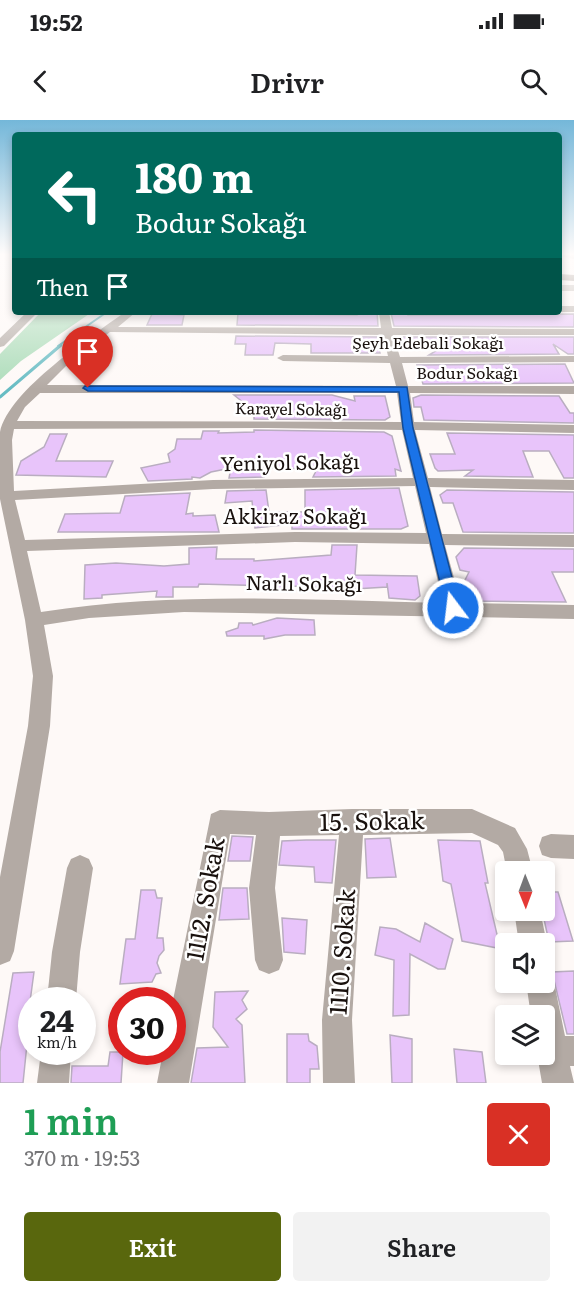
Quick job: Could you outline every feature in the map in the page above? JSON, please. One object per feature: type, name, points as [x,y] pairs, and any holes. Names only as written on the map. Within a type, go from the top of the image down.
[{"type":"street","points":[[0,344],[30,315]]},
{"type":"street","points":[[0,951],[39,726],[43,676],[34,620],[7,496],[5,440],[8,425],[20,405],[36,388],[65,362],[127,315]]},
{"type":"street","points":[[384,315],[403,389],[408,428],[453,608]]},
{"type":"street","points":[[108,329],[131,331],[574,332]]},
{"type":"street","name":"Şeyh Edebali Sokağı","points":[[283,358],[574,359]]},
{"type":"street","name":"Bodur Sokağı","points":[[36,388],[574,390]]},
{"type":"street","name":"Karayel Sokağı","points":[[8,425],[268,424],[574,429]]},
{"type":"street","name":"Yeniyol Sokağı","points":[[7,496],[252,483],[422,482],[574,485]]},
{"type":"street","name":"Akkiraz Sokağı","points":[[17,546],[295,537],[574,541]]},
{"type":"street","name":"Narlı Sokağı","points":[[34,620],[89,611],[184,605],[453,608],[574,612]]},
{"type":"street","name":"15. Sokak","points":[[220,822],[269,824],[472,821],[502,832],[518,860]]},
{"type":"street","name":"1112. Sokak","points":[[173,1083],[220,822]]},
{"type":"street","name":"1110. Sokak","points":[[339,1083],[337,1020],[352,822]]},
{"type":"street","points":[[269,824],[262,888],[269,960]]},
{"type":"street","points":[[62,987],[80,868]]},
{"type":"street","points":[[544,993],[563,1051],[558,1083]]},
{"type":"street","points":[[53,1083],[55,1065]]},
{"type":"green space","points":[[38,315],[88,315],[21,361],[0,380],[0,354]]},
{"type":"building","points":[[574,314],[574,327],[394,326],[391,315]]},
{"type":"building","points":[[152,315],[184,315],[182,325],[147,325]]},
{"type":"building","points":[[238,315],[377,315],[378,326],[237,325]]},
{"type":"building","points":[[236,336],[381,337],[383,345],[378,345],[380,353],[311,353],[311,344],[275,343],[273,355],[245,355],[246,344],[235,344]]},
{"type":"building","points":[[396,337],[574,337],[574,354],[568,354],[553,344],[559,354],[429,355],[444,346],[399,345]]},
{"type":"building","points":[[565,364],[574,383],[423,384],[417,365]]},
{"type":"building","points":[[234,395],[332,395],[355,401],[354,396],[385,396],[390,417],[385,420],[254,419],[254,411]]},
{"type":"building","points":[[421,395],[559,396],[570,413],[574,413],[574,423],[424,420],[421,407],[414,407],[413,398]]},
{"type":"building","points":[[254,430],[384,432],[392,436],[401,471],[395,469],[396,476],[313,477],[317,469],[263,468],[264,477],[229,478],[231,468],[211,472],[200,478],[148,481],[141,468],[170,462],[168,454],[175,449],[177,439],[201,439],[203,431],[219,431],[218,433],[254,432]]},
{"type":"building","points":[[447,433],[574,435],[574,478],[564,478],[549,451],[523,451],[533,477],[465,476],[473,470],[438,471],[430,454],[455,454]]},
{"type":"building","points":[[50,434],[67,434],[56,461],[113,461],[106,477],[16,475],[21,461],[44,447]]},
{"type":"building","points":[[399,488],[408,526],[401,529],[292,529],[292,524],[255,528],[252,501],[225,503],[227,491],[266,490],[269,512],[305,512],[305,490]]},
{"type":"building","points":[[447,490],[574,492],[574,533],[463,532],[453,503],[443,503],[440,495]]},
{"type":"building","points":[[190,493],[186,514],[215,515],[219,532],[58,532],[65,514],[120,513],[125,496]]},
{"type":"building","points":[[332,545],[357,545],[355,575],[417,576],[420,596],[415,600],[389,598],[387,583],[387,587],[354,589],[292,586],[291,591],[273,590],[274,586],[199,584],[198,587],[173,587],[173,597],[156,597],[157,591],[102,595],[102,598],[84,599],[85,565],[189,564],[189,548],[217,547],[216,559],[254,559],[254,561],[331,555]]},
{"type":"building","points":[[464,548],[574,549],[574,572],[552,572],[566,602],[473,601],[466,596],[463,584],[469,572],[460,570],[456,557]]},
{"type":"building","points":[[277,618],[314,620],[315,635],[285,635],[264,639],[264,636],[227,636],[226,632],[238,628],[239,623],[252,623],[253,625]]},
{"type":"building","points":[[232,836],[253,837],[250,861],[228,861]]},
{"type":"building","points":[[390,838],[396,877],[367,878],[365,839]]},
{"type":"building","points":[[336,840],[332,883],[315,882],[314,867],[279,865],[282,841]]},
{"type":"building","points":[[438,840],[480,841],[488,883],[485,883],[497,933],[495,948],[462,941],[451,884],[443,881]]},
{"type":"building","points":[[223,888],[247,888],[249,919],[219,920]]},
{"type":"building","points":[[141,890],[155,890],[157,898],[162,898],[157,938],[163,938],[164,950],[157,963],[161,973],[156,974],[152,982],[120,984],[126,939],[135,939]]},
{"type":"building","points":[[555,892],[558,892],[573,941],[555,942],[555,933],[547,933],[544,921],[555,921]]},
{"type":"building","points":[[282,918],[307,920],[305,954],[284,952]]},
{"type":"building","points":[[425,923],[453,939],[445,969],[438,969],[410,954],[409,1015],[393,1016],[394,960],[375,955],[380,927],[396,929],[420,942]]},
{"type":"building","points":[[574,971],[574,1034],[567,1034],[555,984],[555,972]]},
{"type":"building","points":[[34,972],[32,987],[18,987],[18,1065],[25,1065],[23,1083],[0,1083],[0,1052],[13,973]]},
{"type":"building","points":[[248,991],[242,1000],[247,1009],[236,1019],[242,1025],[245,1083],[191,1083],[197,1048],[228,1047],[213,1027],[215,992]]},
{"type":"building","points":[[287,1034],[308,1034],[309,1041],[317,1046],[319,1069],[310,1069],[310,1083],[287,1083]]},
{"type":"building","points":[[390,1035],[412,1039],[412,1083],[392,1083]]},
{"type":"building","points":[[454,1049],[482,1052],[486,1083],[457,1083]]},
{"type":"building","points":[[122,1065],[121,1083],[71,1083],[72,1066]]},
{"type":"waterway","points":[[58,346],[103,315]]},
{"type":"waterway","points":[[0,397],[61,345]]},
{"type":"route","points":[[88,388],[403,389],[408,428],[453,608]]}]
